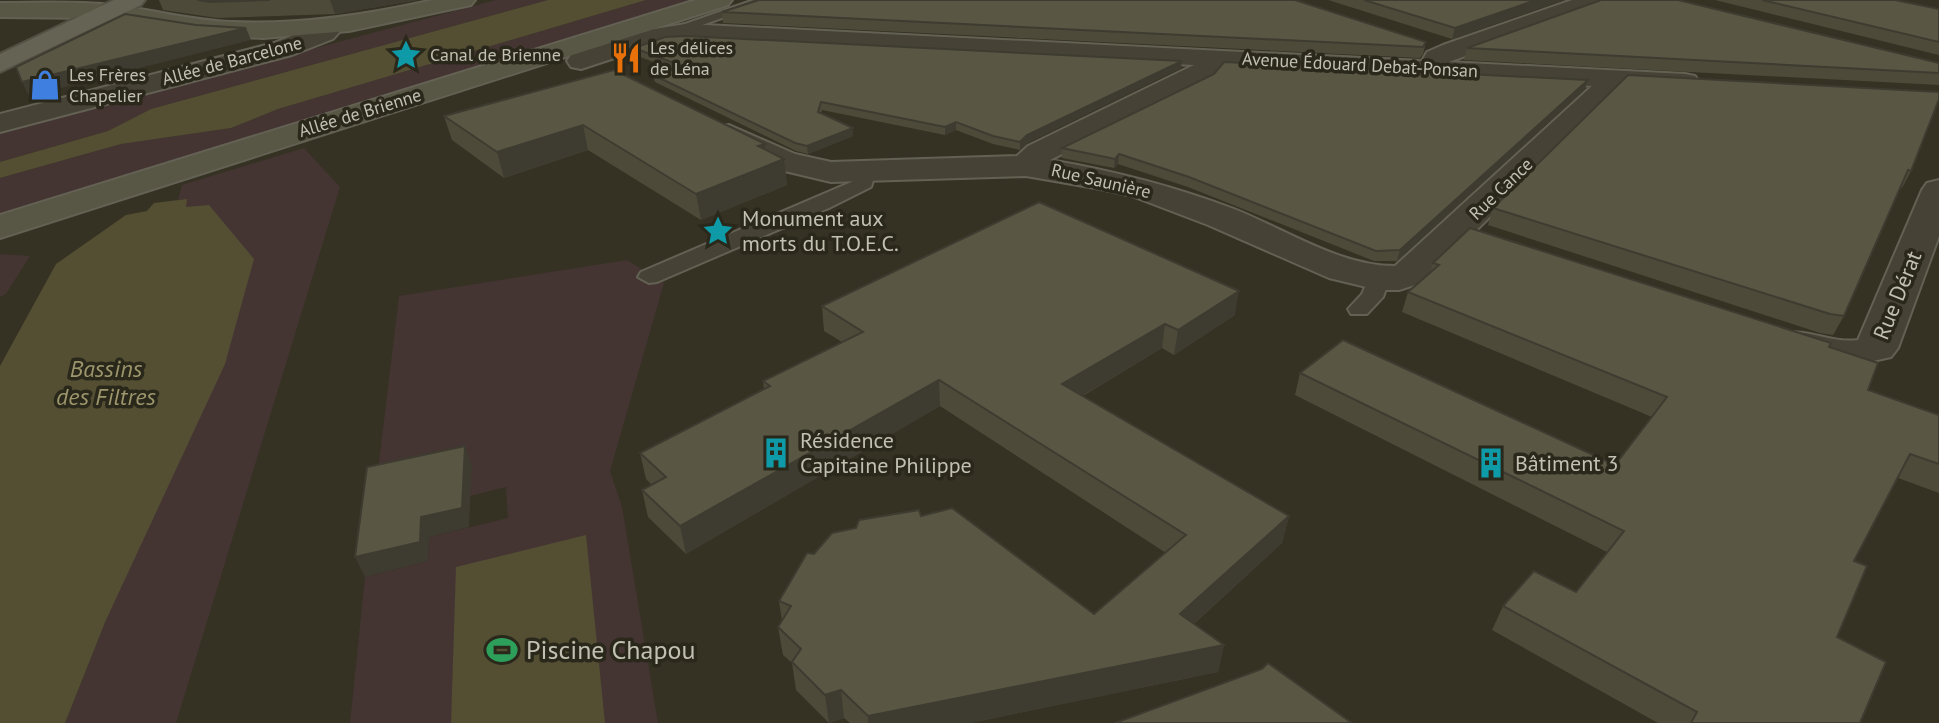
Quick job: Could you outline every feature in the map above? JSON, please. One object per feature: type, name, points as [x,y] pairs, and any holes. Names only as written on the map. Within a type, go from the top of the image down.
[{"type":"main road","points":[[0,64],[97,12],[133,0]]},
{"type":"main road","name":"Allée de Barcelone","points":[[330,28],[378,21],[463,0]]},
{"type":"main road","name":"Allée de Brienne","points":[[0,227],[521,63],[586,51],[720,0]]},
{"type":"main road","points":[[0,10],[97,12],[207,29],[330,28]]},
{"type":"street","points":[[1423,41],[1443,60],[1595,0]]},
{"type":"street","points":[[758,2],[762,24],[781,36]]},
{"type":"street","name":"Allée de Barcelone","points":[[0,123],[283,49],[324,34],[330,28]]},
{"type":"street","name":"Allée de Brienne","points":[[586,51],[663,34]]},
{"type":"street","name":"Avenue Édouard Debat-Ponsan","points":[[663,34],[781,36],[1210,58],[1443,60],[1609,78],[1719,84]]},
{"type":"street","points":[[586,51],[614,76]]},
{"type":"street","points":[[1026,166],[1039,153],[1201,74],[1210,58]]},
{"type":"street","name":"Rue Cance","points":[[1379,278],[1399,278],[1410,274],[1607,87],[1609,78]]},
{"type":"street","name":"Rue Saunière","points":[[699,118],[784,161],[808,169],[831,172],[1026,166],[1142,188],[1221,217],[1343,270],[1379,278]]},
{"type":"street","name":"Rue Dérat","points":[[1768,333],[1843,355],[1862,355],[1876,348],[1939,190]]},
{"type":"street","points":[[1458,230],[1501,244]]},
{"type":"lane","name":"Allée de Brienne","points":[[663,34],[758,2]]},
{"type":"lane","points":[[649,277],[822,204],[864,183],[867,171]]},
{"type":"lane","points":[[1359,309],[1372,297],[1379,278]]},
{"type":"shaded area","points":[[496,0],[548,0],[151,109],[108,131],[0,162],[0,132]]},
{"type":"shaded area","points":[[646,0],[699,0],[0,216],[0,178],[121,144],[231,128],[278,109]]},
{"type":"shaded area","points":[[304,148],[340,187],[176,723],[65,723],[106,620],[187,199],[178,200],[182,185]]},
{"type":"shaded area","points":[[0,254],[30,256],[6,294],[0,297]]},
{"type":"shaded area","points":[[627,260],[664,283],[610,471],[622,507],[658,723],[350,723],[365,577],[428,561],[429,537],[508,518],[506,487],[470,496],[376,487],[399,296]]},
{"type":"water","name":"Canal de Brienne","points":[[548,0],[646,0],[278,109],[231,128],[121,144],[0,178],[0,162],[108,131],[151,109]]},
{"type":"water","name":"Bassins des Filtres","points":[[187,199],[186,207],[209,205],[254,259],[225,364],[106,620],[65,723],[0,723],[0,366],[56,264],[126,215],[147,211],[154,203]]},
{"type":"water","points":[[586,535],[605,723],[451,723],[456,567]]},
{"type":"building","points":[[198,0],[270,0],[210,2]]},
{"type":"building","points":[[759,0],[1295,0],[1426,42],[1423,47],[722,12]]},
{"type":"building","points":[[1364,0],[1536,0],[1455,28]]},
{"type":"building","points":[[1601,0],[1678,0],[1939,63],[1939,73],[1467,48]]},
{"type":"building","points":[[1762,0],[1895,0],[1939,9],[1939,42]]},
{"type":"building","points":[[125,14],[196,25],[246,28],[22,82],[16,67]]},
{"type":"building","points":[[665,37],[1182,61],[1027,135],[1020,142],[956,122],[945,127],[821,102],[818,112],[853,128],[807,146],[653,75],[682,66],[634,48]]},
{"type":"building","points":[[1224,62],[1588,80],[1400,250],[1376,251],[1189,177],[1119,154],[1115,159],[1062,148],[1214,74]]},
{"type":"building","points":[[614,70],[765,144],[758,146],[784,159],[696,194],[583,125],[497,152],[444,116]]},
{"type":"building","points":[[1628,75],[1939,92],[1911,171],[1908,170],[1844,316],[1493,208]]},
{"type":"building","points":[[1039,202],[1239,291],[1178,330],[1165,324],[1062,384],[1289,516],[1180,614],[1224,645],[868,716],[841,690],[825,695],[792,662],[801,649],[778,627],[791,606],[779,601],[807,553],[814,554],[832,533],[856,528],[859,520],[919,510],[921,516],[952,508],[1094,614],[1186,535],[939,380],[680,526],[642,490],[666,477],[640,453],[770,386],[763,381],[863,332],[822,306]]},
{"type":"building","points":[[1470,228],[1831,343],[1829,347],[1878,363],[1868,390],[1939,415],[1939,464],[1910,454],[1854,561],[1867,566],[1837,637],[1886,662],[1860,723],[1691,723],[1697,712],[1503,606],[1534,571],[1576,592],[1624,531],[1300,373],[1343,340],[1615,465],[1667,397],[1408,292],[1439,265],[1433,263]]},
{"type":"building","points":[[465,446],[462,508],[421,517],[420,542],[355,557],[367,467]]},
{"type":"building","points":[[1268,663],[1352,723],[1115,723],[1262,669]]},
{"type":"place","name":"Canal de Brienne","points":[[406,55]]},
{"type":"place","name":"Les délices de Léna","points":[[626,58]]},
{"type":"place","name":"Les Frères Chapelier","points":[[45,85]]},
{"type":"place","name":"Monument aux morts du T.O.E.C.","points":[[718,231]]},
{"type":"place","name":"Résidence Capitaine Philippe","points":[[776,453]]},
{"type":"place","name":"Bâtiment 3","points":[[1491,463]]},
{"type":"place","name":"Piscine Chapou","points":[[502,650]]}]
